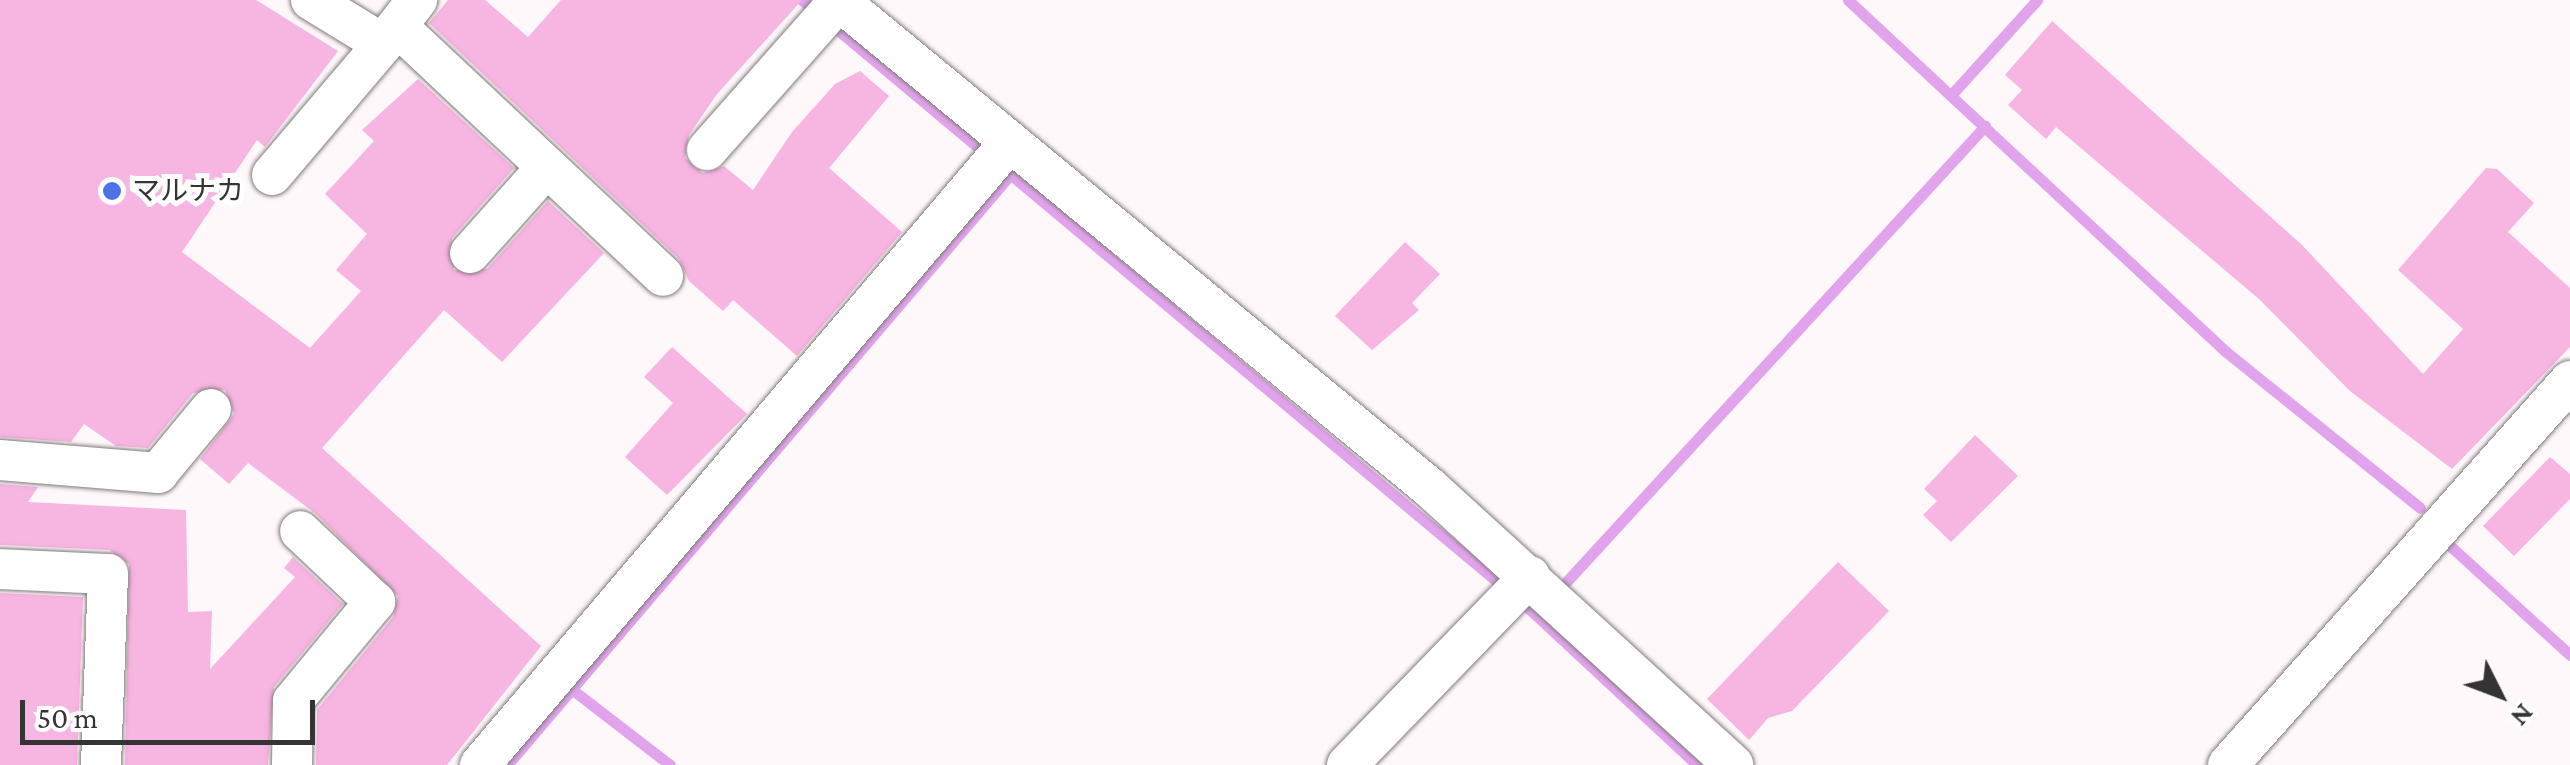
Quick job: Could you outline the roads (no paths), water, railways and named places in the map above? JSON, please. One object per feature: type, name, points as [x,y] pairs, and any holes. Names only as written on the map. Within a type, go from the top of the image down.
[{"type":"street","points":[[312,0],[399,23],[664,276]]},
{"type":"street","points":[[707,150],[830,9],[998,156],[1733,765]]},
{"type":"street","points":[[272,175],[399,23]]},
{"type":"street","points":[[499,757],[998,156]]},
{"type":"street","points":[[470,253],[547,167]]},
{"type":"street","points":[[2228,765],[2570,381]]},
{"type":"street","points":[[0,460],[158,474],[211,409]]},
{"type":"street","points":[[292,765],[292,701],[375,602],[300,531]]},
{"type":"street","points":[[0,570],[108,574],[101,765]]},
{"type":"street","points":[[1347,765],[1518,589]]},
{"type":"waterway","points":[[802,0],[1525,605],[1697,765]]},
{"type":"waterway","points":[[1848,0],[2225,351],[2420,508]]},
{"type":"waterway","points":[[1952,94],[2037,0]]},
{"type":"waterway","points":[[1567,581],[1985,126]]},
{"type":"waterway","points":[[507,765],[1009,176]]},
{"type":"waterway","points":[[2448,544],[2570,655]]},
{"type":"waterway","points":[[574,691],[670,765]]},
{"type":"place","name":"マルナカ","points":[[112,191]]}]
